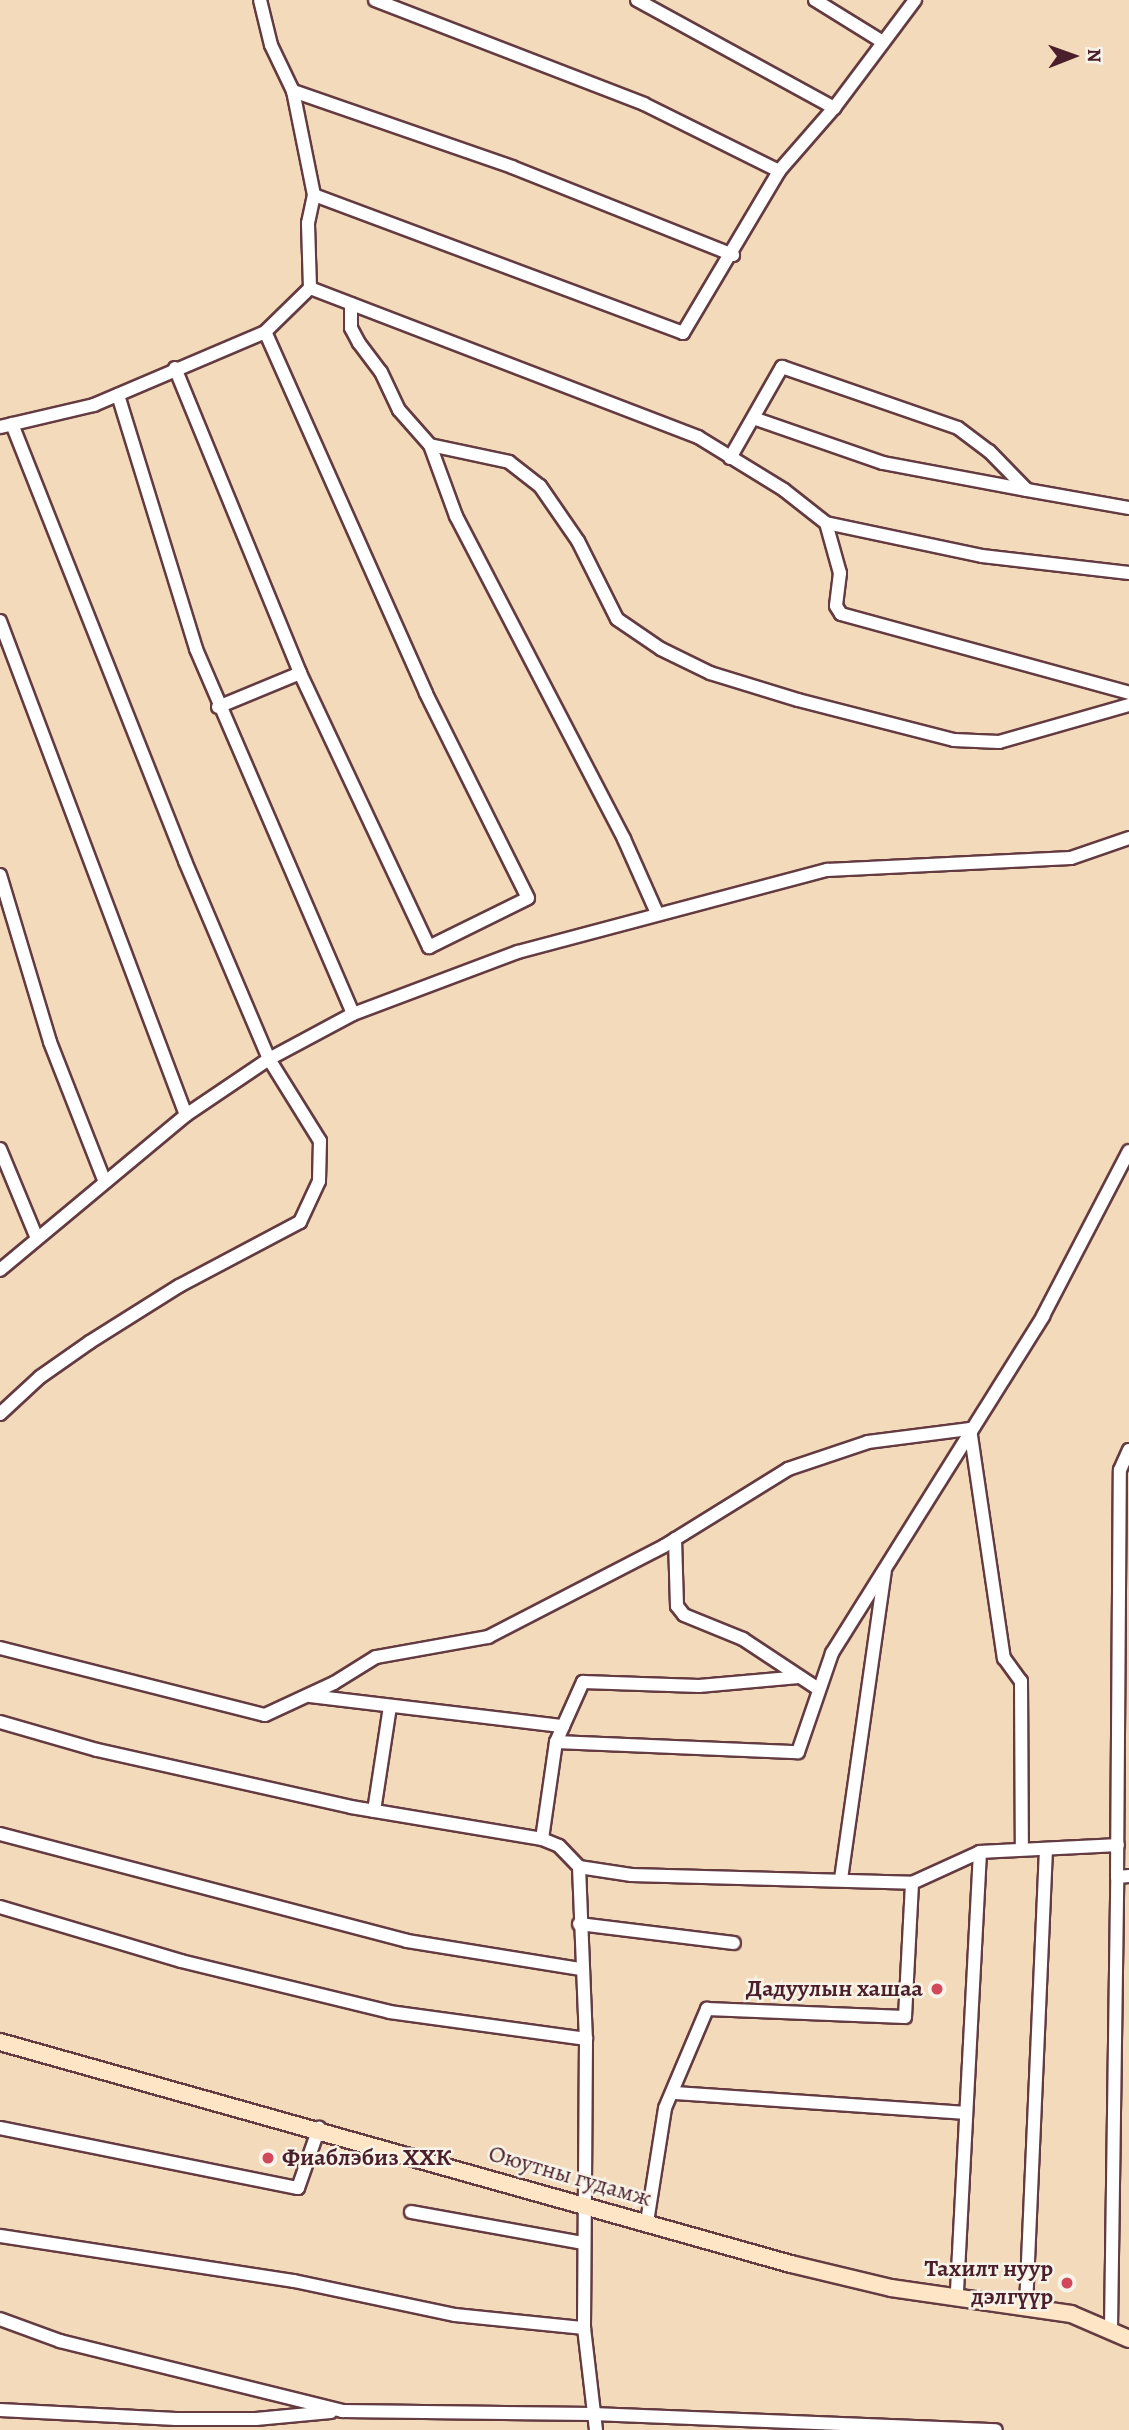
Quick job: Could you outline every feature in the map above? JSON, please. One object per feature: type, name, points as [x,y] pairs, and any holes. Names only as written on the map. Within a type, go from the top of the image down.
[{"type":"street","points":[[0,1414],[40,1377],[90,1342],[179,1286],[300,1222],[319,1181],[320,1141],[269,1059],[6,425],[94,405],[265,332],[310,288],[308,223],[314,195],[293,91],[271,45],[260,0]]},
{"type":"street","points":[[375,0],[644,104],[779,171]]},
{"type":"street","points":[[637,0],[834,108]]},
{"type":"street","points":[[815,0],[883,42]]},
{"type":"street","points":[[314,195],[683,333],[733,255],[779,171],[834,108],[915,0]]},
{"type":"street","points":[[293,91],[512,167],[733,255]]},
{"type":"street","points":[[310,288],[698,437],[826,523],[982,556],[1129,573]]},
{"type":"street","points":[[351,304],[351,328],[381,372],[399,410],[430,445],[456,516],[618,827],[657,913]]},
{"type":"street","points":[[175,369],[300,673],[429,947],[528,898],[426,693],[265,332]]},
{"type":"street","points":[[730,458],[756,419],[782,368],[792,369],[958,428],[989,451],[1027,490]]},
{"type":"street","points":[[118,395],[196,649],[218,707],[353,1014]]},
{"type":"street","points":[[756,419],[883,463],[1129,508]]},
{"type":"street","points":[[430,445],[509,462],[540,486],[578,541],[617,619],[661,649],[710,673],[954,740],[999,742],[1129,705]]},
{"type":"street","points":[[826,523],[840,573],[836,606],[841,614],[1129,694]]},
{"type":"street","points":[[0,621],[186,1115]]},
{"type":"street","points":[[218,707],[300,673]]},
{"type":"street","points":[[0,1270],[36,1236],[186,1115],[269,1059],[353,1014],[517,952],[827,870],[1072,858],[1129,838]]},
{"type":"street","points":[[0,875],[50,1042],[104,1180]]},
{"type":"street","points":[[0,1149],[36,1236]]},
{"type":"street","points":[[556,1742],[798,1752],[817,1688],[832,1653],[1043,1315],[1129,1151]]},
{"type":"street","points":[[0,1648],[265,1715],[310,1696],[376,1657],[488,1637],[675,1539],[788,1469],[868,1441],[970,1429]]},
{"type":"street","points":[[970,1429],[1004,1658],[1021,1681],[1022,1849]]},
{"type":"street","points":[[1111,2328],[1123,1877],[1118,1845],[1119,1470],[1129,1450]]},
{"type":"street","points":[[675,1539],[677,1606],[684,1615],[743,1639],[817,1688]]},
{"type":"street","points":[[841,1879],[886,1564]]},
{"type":"street","points":[[542,1839],[556,1742],[583,1682],[699,1686],[799,1677]]},
{"type":"street","points":[[310,1696],[563,1726]]},
{"type":"street","points":[[374,1811],[390,1707]]},
{"type":"street","points":[[0,1721],[122,1756],[374,1811],[542,1839],[559,1846],[579,1867],[631,1875],[912,1883],[980,1852],[1118,1845]]},
{"type":"street","points":[[0,1833],[407,1941],[580,1969]]},
{"type":"street","points":[[1026,2307],[1046,1850]]},
{"type":"street","points":[[957,2298],[964,2113],[980,1852]]},
{"type":"street","points":[[579,1867],[580,1969],[586,2039],[584,2328],[596,2430]]},
{"type":"street","points":[[647,2222],[665,2108],[674,2093],[708,2009],[905,2017],[912,1883]]},
{"type":"street","points":[[0,1907],[181,1961],[390,2012],[586,2039]]},
{"type":"street","points":[[579,1924],[734,1943]]},
{"type":"street","name":"Оюутны гудамж","points":[[0,2042],[261,2117],[319,2128],[866,2282],[1070,2314],[1111,2328],[1129,2339]]},
{"type":"street","points":[[674,2093],[964,2113]]},
{"type":"street","points":[[0,2128],[298,2188],[319,2128]]},
{"type":"street","points":[[411,2212],[583,2243]]},
{"type":"street","points":[[0,2236],[294,2281],[455,2315],[584,2328]]},
{"type":"street","points":[[0,2319],[60,2342],[342,2411]]},
{"type":"street","points":[[0,2410],[176,2419],[257,2419],[342,2411],[593,2414],[996,2430]]},
{"type":"place","name":"Дадуулын хашаа","points":[[937,1989]]},
{"type":"place","name":"Фиаблэбиз ХХК","points":[[268,2158]]},
{"type":"place","name":"Тахилт нуур дэлгүүр","points":[[1067,2283]]}]
